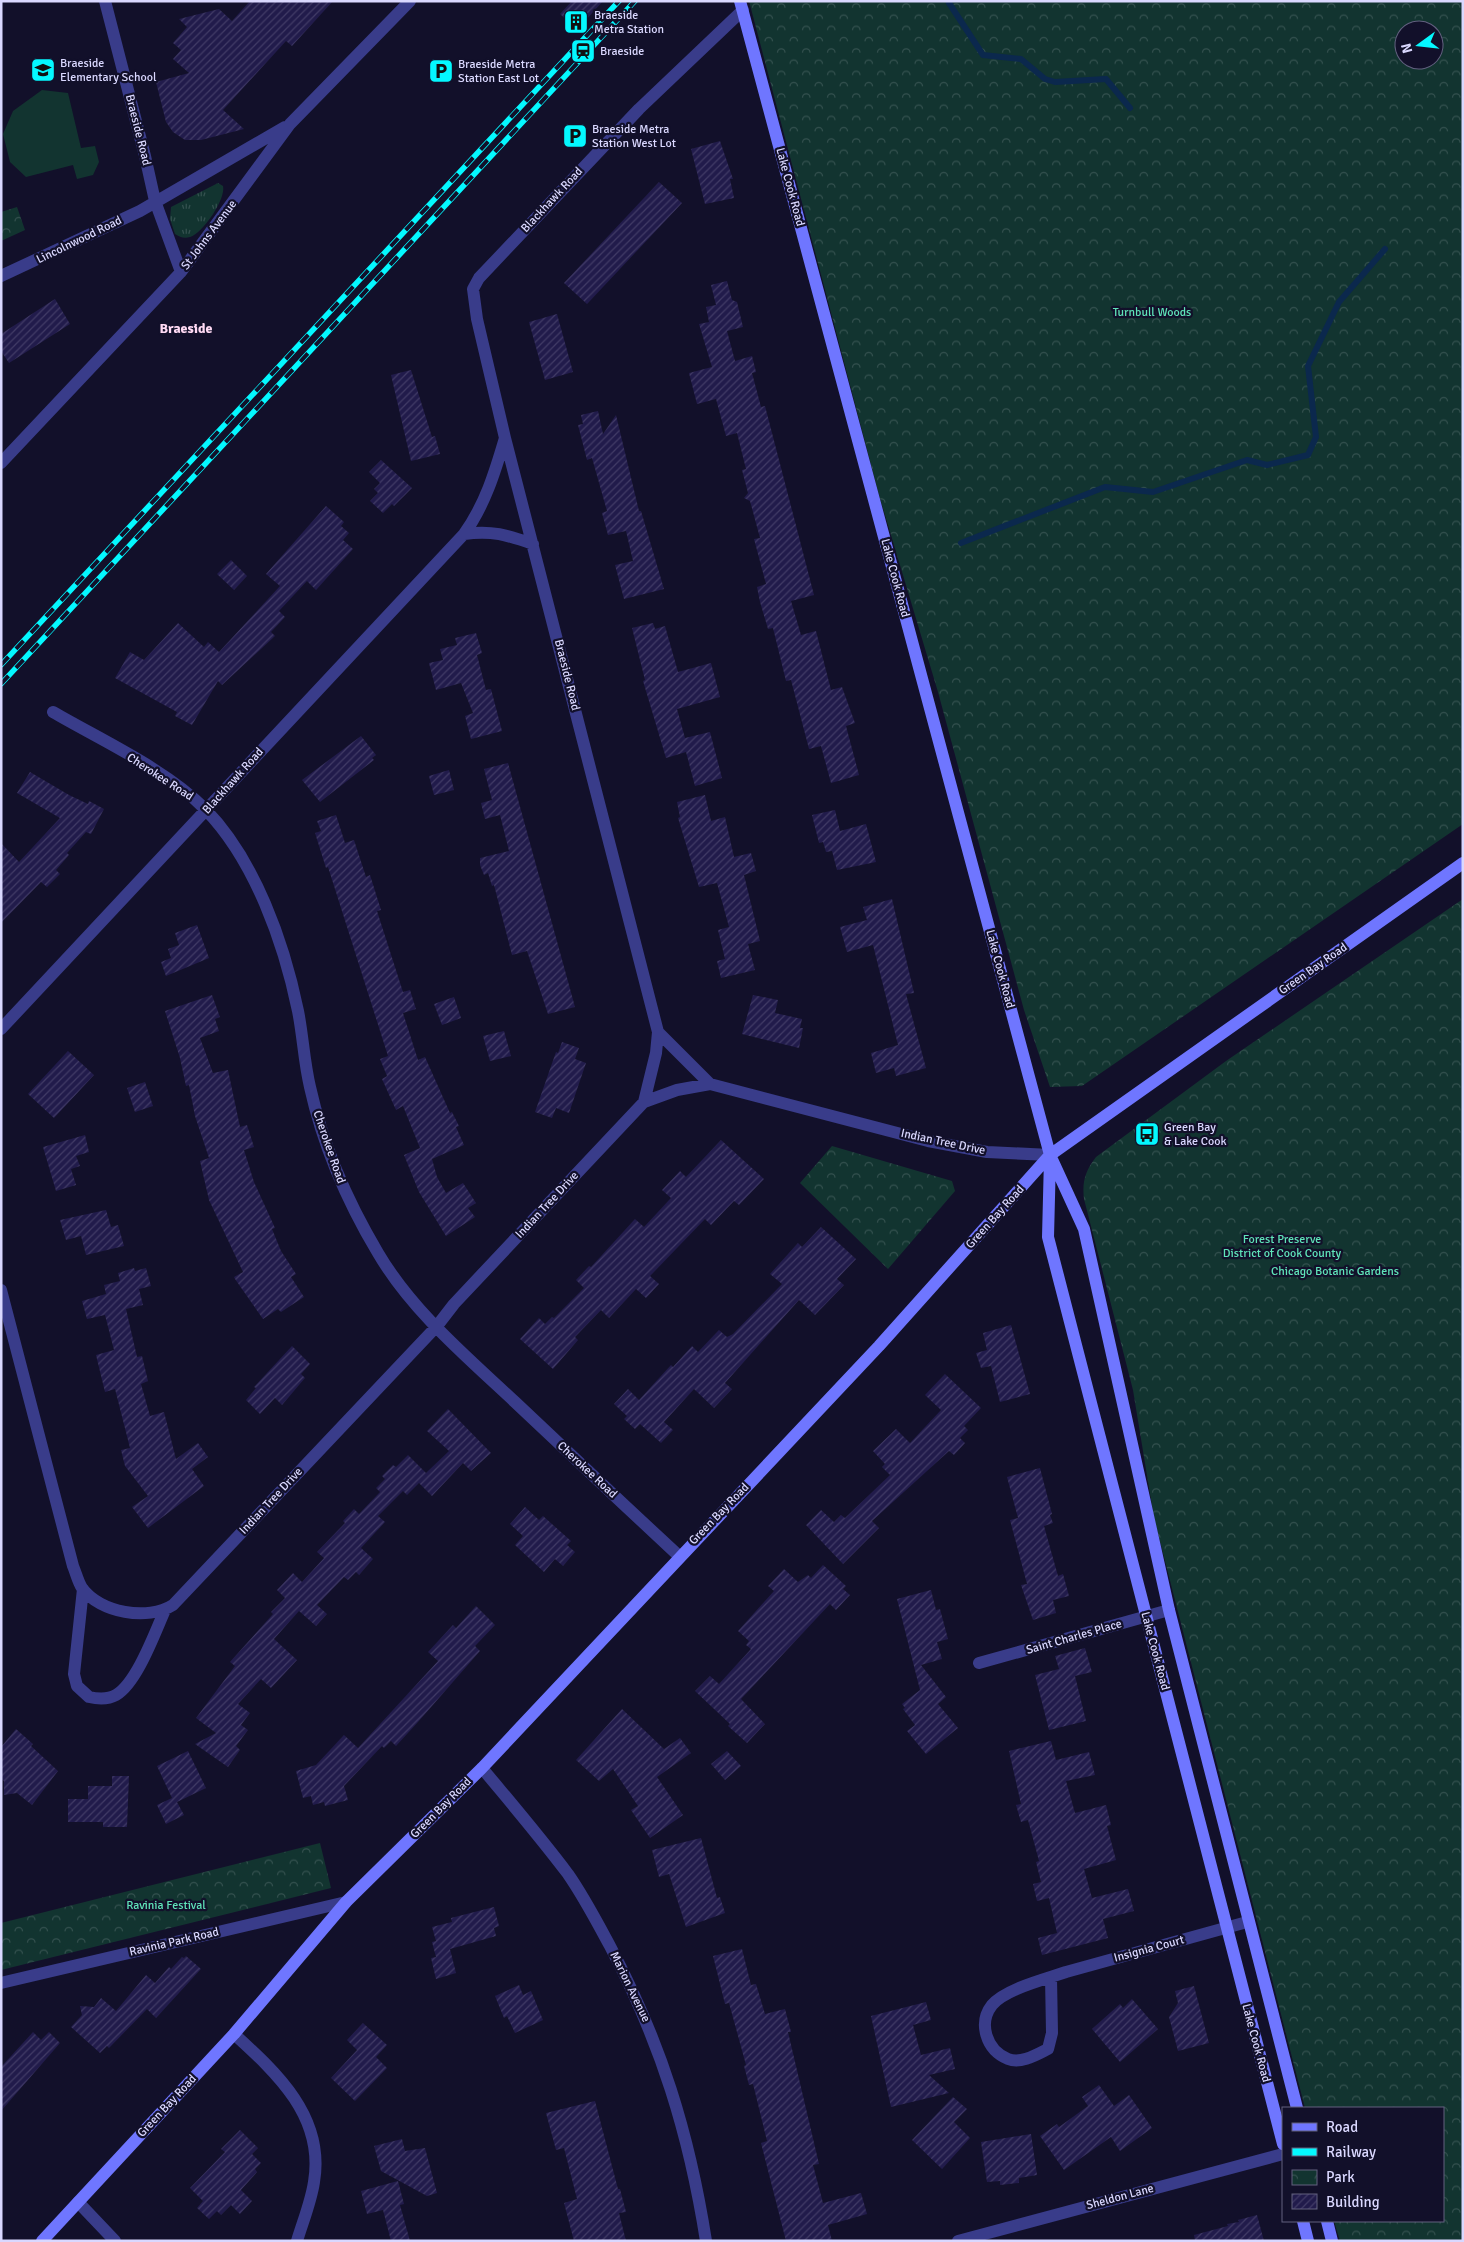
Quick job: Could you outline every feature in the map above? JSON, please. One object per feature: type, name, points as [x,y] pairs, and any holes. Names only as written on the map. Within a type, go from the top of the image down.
[{"type":"main road","name":"Lake Cook Road","points":[[741,6],[1050,1155],[1084,1229],[1169,1610],[1297,2107]]},
{"type":"main road","name":"Green Bay Road","points":[[42,2241],[234,2034],[346,1902],[482,1768],[679,1556],[879,1346],[1050,1155],[1463,863]]},
{"type":"main road","name":"Lake Cook Road","points":[[1050,1155],[1048,1238],[1282,2140]]},
{"type":"main road","points":[[1303,2222],[1308,2241]]},
{"type":"main road","points":[[1327,2222],[1332,2241]]},
{"type":"street","name":"Braeside Road","points":[[105,1],[155,201]]},
{"type":"street","name":"St Johns Avenue","points":[[1,464],[181,272],[290,124],[410,1]]},
{"type":"street","name":"Blackhawk Road","points":[[477,318],[473,289],[479,278],[640,108],[741,6]]},
{"type":"street","name":"Lincolnwood Road","points":[[1,276],[140,211],[290,124]]},
{"type":"street","points":[[155,201],[181,272]]},
{"type":"street","name":"Braeside Road","points":[[477,318],[505,438],[658,1032],[656,1053],[644,1102]]},
{"type":"street","name":"Blackhawk Road","points":[[1,1029],[464,534],[488,493],[505,438]]},
{"type":"street","points":[[464,534],[486,531],[509,535],[533,544]]},
{"type":"street","name":"Cherokee Road","points":[[53,712],[181,788],[206,811],[236,847],[273,926],[285,959],[298,1012],[309,1086],[325,1142],[346,1194],[380,1256],[402,1287],[456,1348],[679,1556]]},
{"type":"street","points":[[658,1032],[710,1084]]},
{"type":"street","name":"Indian Tree Drive","points":[[1,1290],[73,1566],[83,1589],[108,1608],[133,1614],[165,1610],[173,1605],[437,1326],[454,1304],[644,1102],[677,1090],[710,1084],[928,1141],[987,1152],[1050,1155]]},
{"type":"street","name":"Indian Tree Drive","points":[[83,1589],[74,1674],[77,1686],[89,1697],[110,1698],[118,1694],[127,1684],[165,1610]]},
{"type":"street","name":"Saint Charles Place","points":[[978,1663],[1169,1610]]},
{"type":"street","name":"Marion Avenue","points":[[482,1768],[568,1875],[631,1986],[672,2087],[682,2120],[699,2196],[706,2241]]},
{"type":"street","name":"Ravinia Park Road","points":[[1,1983],[346,1902]]},
{"type":"street","name":"Insignia Court","points":[[1051,1977],[1052,2033],[1048,2049],[1029,2059],[1008,2059],[994,2049],[984,2032],[986,2016],[993,2004],[1006,1994],[1051,1977],[1248,1922]]},
{"type":"street","points":[[234,2034],[269,2066],[289,2090],[311,2128],[315,2153],[314,2180],[297,2241]]},
{"type":"street","name":"Sheldon Lane","points":[[958,2241],[1282,2154]]},
{"type":"street","points":[[78,2202],[115,2241]]},
{"type":"green space","name":"Turnbull Woods","points":[[749,1],[1463,1],[1463,824],[1082,1086],[1050,1087],[1024,1010],[938,692],[879,495]]},
{"type":"green space","points":[[42,90],[68,93],[81,148],[95,146],[99,162],[93,175],[77,179],[73,165],[26,177],[10,162],[3,134],[13,111]]},
{"type":"green space","points":[[218,183],[223,186],[223,192],[217,207],[207,223],[190,237],[186,238],[175,234],[170,219],[171,207]]},
{"type":"green space","points":[[17,207],[25,230],[1,241],[1,212]]},
{"type":"green space","name":"Forest Preserve District of Cook County","points":[[1463,899],[1463,2241],[1340,2241],[1334,2222],[1444,2222],[1444,2107],[1305,2107],[1154,1518],[1133,1390],[1084,1199],[1083,1187],[1085,1177],[1096,1157],[1226,1061]]},
{"type":"green space","points":[[832,1146],[952,1181],[955,1191],[888,1269],[800,1183]]},
{"type":"green space","name":"Ravinia Festival","points":[[320,1843],[331,1888],[1,1970],[1,1923]]},
{"type":"building","points":[[250,1],[333,1],[292,46],[286,41],[223,110],[244,129],[201,140],[185,140],[173,132],[166,122],[156,82],[189,73],[173,59],[181,50],[173,43],[187,27],[179,19],[219,9],[232,21]]},
{"type":"building","name":"Braeside Metra Station","points":[[572,1],[603,1],[577,30],[560,14]]},
{"type":"building","points":[[720,141],[733,179],[730,179],[734,198],[705,204],[691,149]]},
{"type":"building","points":[[659,182],[682,203],[587,304],[564,283]]},
{"type":"building","points":[[727,281],[732,300],[737,302],[743,327],[727,331],[735,361],[752,356],[756,372],[752,373],[761,407],[765,406],[814,595],[791,601],[801,635],[816,631],[831,690],[842,687],[855,723],[846,726],[859,775],[831,783],[821,746],[809,749],[791,680],[786,681],[773,628],[768,629],[760,602],[757,587],[766,584],[754,539],[760,538],[750,501],[744,498],[748,493],[742,470],[746,469],[737,433],[726,436],[716,399],[697,404],[689,373],[712,367],[699,324],[709,322],[706,307],[716,305],[711,285]]},
{"type":"building","points":[[55,299],[70,324],[9,363],[1,351],[1,334]]},
{"type":"building","points":[[557,314],[573,372],[545,380],[529,322]]},
{"type":"building","points":[[411,370],[432,437],[435,436],[440,454],[411,461],[391,375]]},
{"type":"building","points":[[598,411],[603,434],[616,415],[639,511],[641,511],[664,589],[624,599],[615,565],[633,561],[626,531],[608,535],[602,513],[607,511],[592,458],[587,460],[578,425],[583,424],[581,415]]},
{"type":"building","points":[[381,460],[412,488],[394,506],[392,504],[383,513],[370,501],[378,493],[374,489],[380,483],[369,472]]},
{"type":"building","points":[[326,506],[344,522],[341,526],[349,533],[343,540],[353,549],[316,590],[307,581],[279,611],[285,617],[271,632],[275,636],[222,685],[218,681],[192,725],[175,716],[177,712],[115,678],[130,652],[144,660],[178,623],[204,647],[208,642],[219,652],[280,586],[266,574]]},
{"type":"building","points":[[231,560],[247,576],[234,590],[217,574]]},
{"type":"building","points":[[653,623],[655,629],[665,626],[678,672],[711,663],[720,697],[677,709],[685,738],[710,732],[722,778],[695,786],[686,752],[666,758],[643,681],[645,680],[632,628]]},
{"type":"building","points":[[476,633],[482,653],[477,655],[486,690],[491,689],[502,731],[471,739],[465,716],[473,713],[461,683],[436,690],[429,663],[443,660],[440,649],[457,645],[455,638]]},
{"type":"building","points":[[361,736],[376,755],[372,758],[374,760],[320,802],[302,780]]},
{"type":"building","points":[[508,763],[575,1007],[548,1014],[527,951],[512,955],[494,885],[492,886],[488,873],[484,875],[480,865],[480,858],[509,851],[500,815],[485,819],[481,803],[492,800],[484,769]]},
{"type":"building","points":[[449,770],[454,790],[434,795],[429,776]]},
{"type":"building","points":[[30,772],[69,795],[88,804],[89,801],[104,809],[91,834],[86,832],[67,853],[69,855],[56,870],[60,874],[47,887],[41,882],[1,923],[1,843],[19,862],[60,818],[17,793]]},
{"type":"building","points":[[705,795],[711,821],[725,817],[734,857],[751,853],[756,871],[744,875],[760,941],[748,944],[755,970],[721,978],[717,961],[725,959],[718,930],[729,927],[717,883],[699,887],[678,818],[680,817],[677,802]]},
{"type":"building","points":[[835,810],[840,831],[866,824],[876,862],[837,870],[832,851],[826,852],[823,842],[819,843],[812,815]]},
{"type":"building","points":[[336,815],[345,843],[354,840],[366,877],[370,875],[381,910],[377,911],[403,992],[410,990],[416,1009],[403,1013],[418,1060],[425,1057],[450,1113],[452,1112],[459,1126],[456,1127],[464,1145],[432,1159],[437,1177],[446,1193],[463,1183],[476,1203],[468,1208],[475,1217],[446,1236],[419,1192],[404,1155],[420,1148],[403,1106],[396,1110],[382,1079],[387,1076],[380,1059],[388,1056],[328,867],[326,868],[315,833],[321,831],[317,821]]},
{"type":"building","points":[[892,899],[914,993],[906,994],[926,1068],[896,1076],[894,1068],[876,1073],[871,1053],[898,1045],[873,945],[847,952],[840,927],[867,920],[863,907]]},
{"type":"building","points":[[197,925],[209,958],[166,976],[161,962],[171,958],[168,949],[179,945],[175,933]]},
{"type":"building","points":[[212,995],[220,1017],[215,1019],[219,1031],[200,1038],[213,1073],[228,1070],[240,1127],[247,1125],[254,1147],[244,1150],[254,1182],[275,1228],[272,1229],[281,1251],[296,1274],[291,1277],[304,1297],[281,1312],[278,1309],[263,1319],[234,1277],[243,1272],[209,1200],[200,1161],[209,1158],[195,1116],[189,1085],[186,1086],[180,1058],[165,1011]]},
{"type":"building","points":[[753,995],[778,1000],[775,1013],[802,1019],[800,1028],[803,1028],[799,1048],[742,1034]]},
{"type":"building","points":[[454,997],[461,1018],[442,1025],[434,1004]]},
{"type":"building","points":[[504,1031],[511,1056],[490,1061],[483,1036]]},
{"type":"building","points":[[562,1042],[579,1048],[575,1059],[586,1063],[569,1113],[556,1108],[552,1118],[535,1112],[556,1052],[558,1053]]},
{"type":"building","points":[[68,1051],[94,1075],[54,1118],[28,1094]]},
{"type":"building","points":[[145,1082],[153,1106],[135,1112],[127,1088]]},
{"type":"building","points":[[85,1135],[89,1152],[76,1156],[80,1166],[71,1169],[76,1185],[56,1191],[43,1147]]},
{"type":"building","points":[[721,1140],[764,1179],[739,1205],[734,1201],[711,1225],[705,1219],[650,1276],[659,1284],[646,1298],[636,1289],[609,1318],[601,1310],[575,1337],[578,1340],[553,1369],[520,1339],[539,1318],[545,1324],[552,1317],[554,1318],[584,1288],[576,1280],[589,1266],[591,1267],[635,1219],[644,1227],[671,1198],[662,1190],[680,1171],[686,1177]]},
{"type":"building","points":[[106,1210],[111,1227],[118,1225],[124,1246],[86,1255],[81,1236],[66,1240],[60,1220]]},
{"type":"building","points":[[821,1227],[856,1259],[837,1279],[844,1285],[815,1315],[799,1300],[725,1383],[732,1389],[714,1408],[694,1389],[664,1422],[673,1430],[661,1443],[640,1424],[635,1429],[624,1419],[627,1416],[614,1404],[628,1389],[639,1400],[671,1365],[673,1367],[692,1346],[698,1352],[719,1330],[727,1337],[733,1334],[782,1284],[770,1274],[798,1243],[802,1247]]},
{"type":"building","points":[[134,1268],[135,1271],[146,1268],[151,1286],[139,1289],[143,1305],[126,1309],[137,1357],[142,1356],[148,1381],[141,1384],[150,1416],[164,1412],[176,1459],[198,1443],[208,1457],[192,1469],[204,1486],[148,1528],[132,1507],[148,1496],[125,1466],[121,1450],[130,1448],[115,1389],[105,1392],[96,1355],[114,1350],[105,1315],[87,1319],[82,1301],[106,1294],[104,1285],[120,1281],[118,1273]]},
{"type":"building","points":[[1011,1325],[1030,1394],[1000,1402],[991,1366],[981,1368],[976,1353],[987,1350],[983,1333]]},
{"type":"building","points":[[292,1346],[310,1364],[301,1374],[305,1378],[282,1405],[275,1398],[260,1414],[246,1400],[256,1388],[254,1387]]},
{"type":"building","points":[[945,1374],[981,1408],[964,1426],[968,1430],[960,1438],[965,1443],[954,1455],[949,1451],[872,1521],[879,1528],[843,1564],[806,1525],[821,1510],[834,1522],[841,1515],[845,1518],[890,1475],[882,1467],[885,1464],[873,1451],[896,1429],[910,1443],[941,1410],[925,1395]]},
{"type":"building","points":[[448,1409],[491,1453],[471,1471],[463,1463],[432,1496],[419,1483],[407,1495],[403,1491],[378,1516],[385,1522],[361,1548],[373,1559],[359,1575],[356,1572],[348,1580],[344,1577],[317,1605],[327,1614],[316,1626],[299,1611],[274,1639],[297,1660],[271,1688],[261,1679],[238,1704],[250,1713],[241,1725],[248,1730],[236,1746],[240,1750],[228,1767],[195,1744],[216,1733],[196,1718],[235,1666],[230,1662],[285,1598],[277,1590],[293,1573],[302,1582],[324,1558],[317,1552],[345,1523],[343,1521],[354,1509],[359,1514],[380,1492],[376,1488],[385,1479],[382,1476],[393,1465],[396,1467],[408,1455],[426,1473],[449,1451],[427,1431]]},
{"type":"building","points":[[1040,1468],[1053,1523],[1044,1526],[1058,1576],[1063,1574],[1069,1596],[1053,1600],[1056,1613],[1033,1620],[1021,1585],[1027,1584],[1010,1520],[1018,1518],[1007,1477]]},
{"type":"building","points":[[525,1507],[539,1520],[543,1516],[571,1541],[567,1545],[575,1552],[563,1566],[555,1559],[544,1572],[515,1545],[523,1536],[510,1524]]},
{"type":"building","points":[[823,1565],[846,1586],[843,1589],[850,1595],[836,1610],[830,1604],[741,1699],[765,1724],[747,1743],[695,1691],[710,1676],[719,1684],[751,1649],[746,1645],[749,1641],[738,1631],[774,1591],[768,1586],[784,1569],[798,1582],[808,1575],[811,1578]]},
{"type":"building","points":[[931,1590],[936,1610],[940,1609],[948,1639],[937,1642],[942,1659],[921,1665],[946,1697],[938,1704],[958,1728],[926,1754],[907,1731],[915,1725],[903,1709],[905,1708],[902,1704],[920,1690],[897,1599]]},
{"type":"building","points":[[476,1606],[495,1625],[475,1646],[480,1651],[396,1746],[391,1741],[384,1748],[382,1746],[344,1786],[348,1800],[325,1806],[324,1802],[313,1805],[311,1796],[303,1798],[296,1771],[316,1765],[344,1735],[358,1748],[438,1661],[428,1652],[453,1625],[456,1628]]},
{"type":"building","points":[[1085,1648],[1092,1672],[1075,1676],[1086,1721],[1049,1730],[1035,1675],[1059,1669],[1055,1656]]},
{"type":"building","points":[[622,1709],[664,1749],[680,1738],[691,1753],[657,1777],[683,1815],[650,1838],[631,1810],[638,1806],[613,1769],[599,1781],[576,1760]]},
{"type":"building","points":[[16,1729],[58,1771],[32,1805],[17,1793],[4,1795],[4,1781],[1,1779],[1,1747]]},
{"type":"building","points":[[1051,1741],[1056,1760],[1089,1752],[1095,1775],[1066,1781],[1075,1813],[1106,1805],[1111,1825],[1107,1826],[1116,1860],[1084,1869],[1092,1898],[1128,1889],[1134,1911],[1103,1919],[1108,1938],[1042,1955],[1038,1938],[1057,1933],[1049,1898],[1037,1901],[1033,1884],[1041,1882],[1036,1862],[1039,1861],[1028,1820],[1021,1822],[1016,1805],[1021,1804],[1009,1751]]},
{"type":"building","points":[[188,1751],[206,1788],[177,1802],[184,1815],[166,1824],[157,1805],[172,1798],[157,1766]]},
{"type":"building","points":[[727,1751],[741,1766],[725,1780],[711,1764]]},
{"type":"building","points":[[112,1776],[129,1776],[127,1827],[103,1827],[103,1822],[68,1822],[68,1799],[88,1799],[88,1786],[112,1786]]},
{"type":"building","points":[[701,1838],[717,1898],[720,1897],[725,1913],[686,1927],[669,1874],[659,1877],[652,1850]]},
{"type":"building","points":[[494,1907],[499,1926],[494,1928],[496,1936],[450,1949],[456,1973],[436,1979],[431,1958],[436,1957],[432,1942],[436,1941],[432,1927],[452,1922],[451,1918]]},
{"type":"building","points":[[742,1949],[751,1985],[756,1984],[765,2014],[785,2009],[791,2032],[788,2032],[819,2164],[813,2165],[823,2203],[861,2193],[867,2214],[828,2225],[832,2241],[786,2241],[761,2143],[767,2141],[753,2084],[749,2085],[744,2066],[746,2065],[729,2003],[725,2004],[713,1956]]},
{"type":"building","points":[[186,1956],[201,1969],[156,2018],[147,2009],[109,2048],[107,2046],[100,2053],[71,2027],[82,2015],[80,2006],[94,2007],[101,1998],[116,2011],[146,1975],[155,1983],[169,1967],[171,1969],[182,1957]]},
{"type":"building","points":[[519,1985],[523,1995],[531,1991],[543,2020],[515,2033],[507,2016],[504,2018],[495,1996]]},
{"type":"building","points":[[1194,1986],[1209,2043],[1178,2051],[1169,2017],[1178,2003],[1175,1991]]},
{"type":"building","points":[[1132,1999],[1158,2029],[1120,2062],[1092,2029],[1120,2004],[1123,2008]]},
{"type":"building","points":[[926,2002],[931,2020],[913,2025],[921,2055],[950,2048],[955,2069],[929,2075],[949,2093],[891,2107],[871,2016]]},
{"type":"building","points":[[363,2023],[387,2045],[376,2057],[387,2068],[355,2101],[331,2078],[357,2050],[347,2040]]},
{"type":"building","points":[[33,2032],[41,2040],[49,2032],[60,2043],[1,2111],[1,2067]]},
{"type":"building","points":[[1099,2085],[1114,2106],[1129,2095],[1152,2128],[1120,2151],[1111,2137],[1064,2170],[1040,2136],[1057,2124],[1059,2127],[1088,2106],[1082,2097]]},
{"type":"building","points":[[953,2097],[967,2109],[954,2122],[970,2138],[942,2169],[912,2140]]},
{"type":"building","points":[[595,2101],[618,2189],[620,2189],[626,2212],[619,2213],[626,2241],[574,2241],[564,2203],[577,2199],[564,2148],[556,2150],[546,2113]]},
{"type":"building","points":[[240,2130],[258,2148],[252,2154],[261,2163],[255,2169],[257,2172],[241,2190],[252,2201],[240,2214],[231,2205],[221,2215],[217,2211],[209,2219],[197,2208],[203,2201],[190,2188],[225,2152],[221,2149]]},
{"type":"building","points":[[1031,2134],[1037,2175],[1019,2178],[1019,2183],[1000,2185],[1000,2181],[987,2182],[981,2142]]},
{"type":"building","points":[[402,2139],[405,2151],[425,2148],[437,2193],[427,2196],[381,2171],[374,2146]]},
{"type":"building","points":[[398,2181],[404,2204],[400,2205],[410,2241],[391,2241],[383,2210],[367,2214],[361,2191]]},
{"type":"building","points":[[1257,2215],[1264,2241],[1195,2241],[1194,2235],[1228,2226],[1227,2224],[1239,2222],[1238,2220]]},
{"type":"waterway","points":[[949,3],[983,55],[1021,59],[1045,79],[1055,82],[1106,79],[1130,108]]},
{"type":"waterway","points":[[961,543],[1105,487],[1153,492],[1247,460],[1267,465],[1308,455],[1316,437],[1308,366],[1339,302],[1385,249]]},
{"type":"railway","points":[[1,665],[619,1]]},
{"type":"railway","points":[[1,684],[635,1]]},
{"type":"place","name":"Braeside Metra Station","points":[[576,22]]},
{"type":"place","name":"Braeside","points":[[583,51]]},
{"type":"place","name":"Braeside Elementary School","points":[[43,70]]},
{"type":"place","name":"Braeside Metra Station East Lot","points":[[441,71]]},
{"type":"place","name":"Braeside Metra Station West Lot","points":[[575,136]]},
{"type":"place","name":"Green Bay & Lake Cook","points":[[1147,1134]]},
{"type":"district","name":"Braeside","points":[[186,328]]},
{"type":"park label","name":"Chicago Botanic Gardens","points":[[1335,1271]]}]
